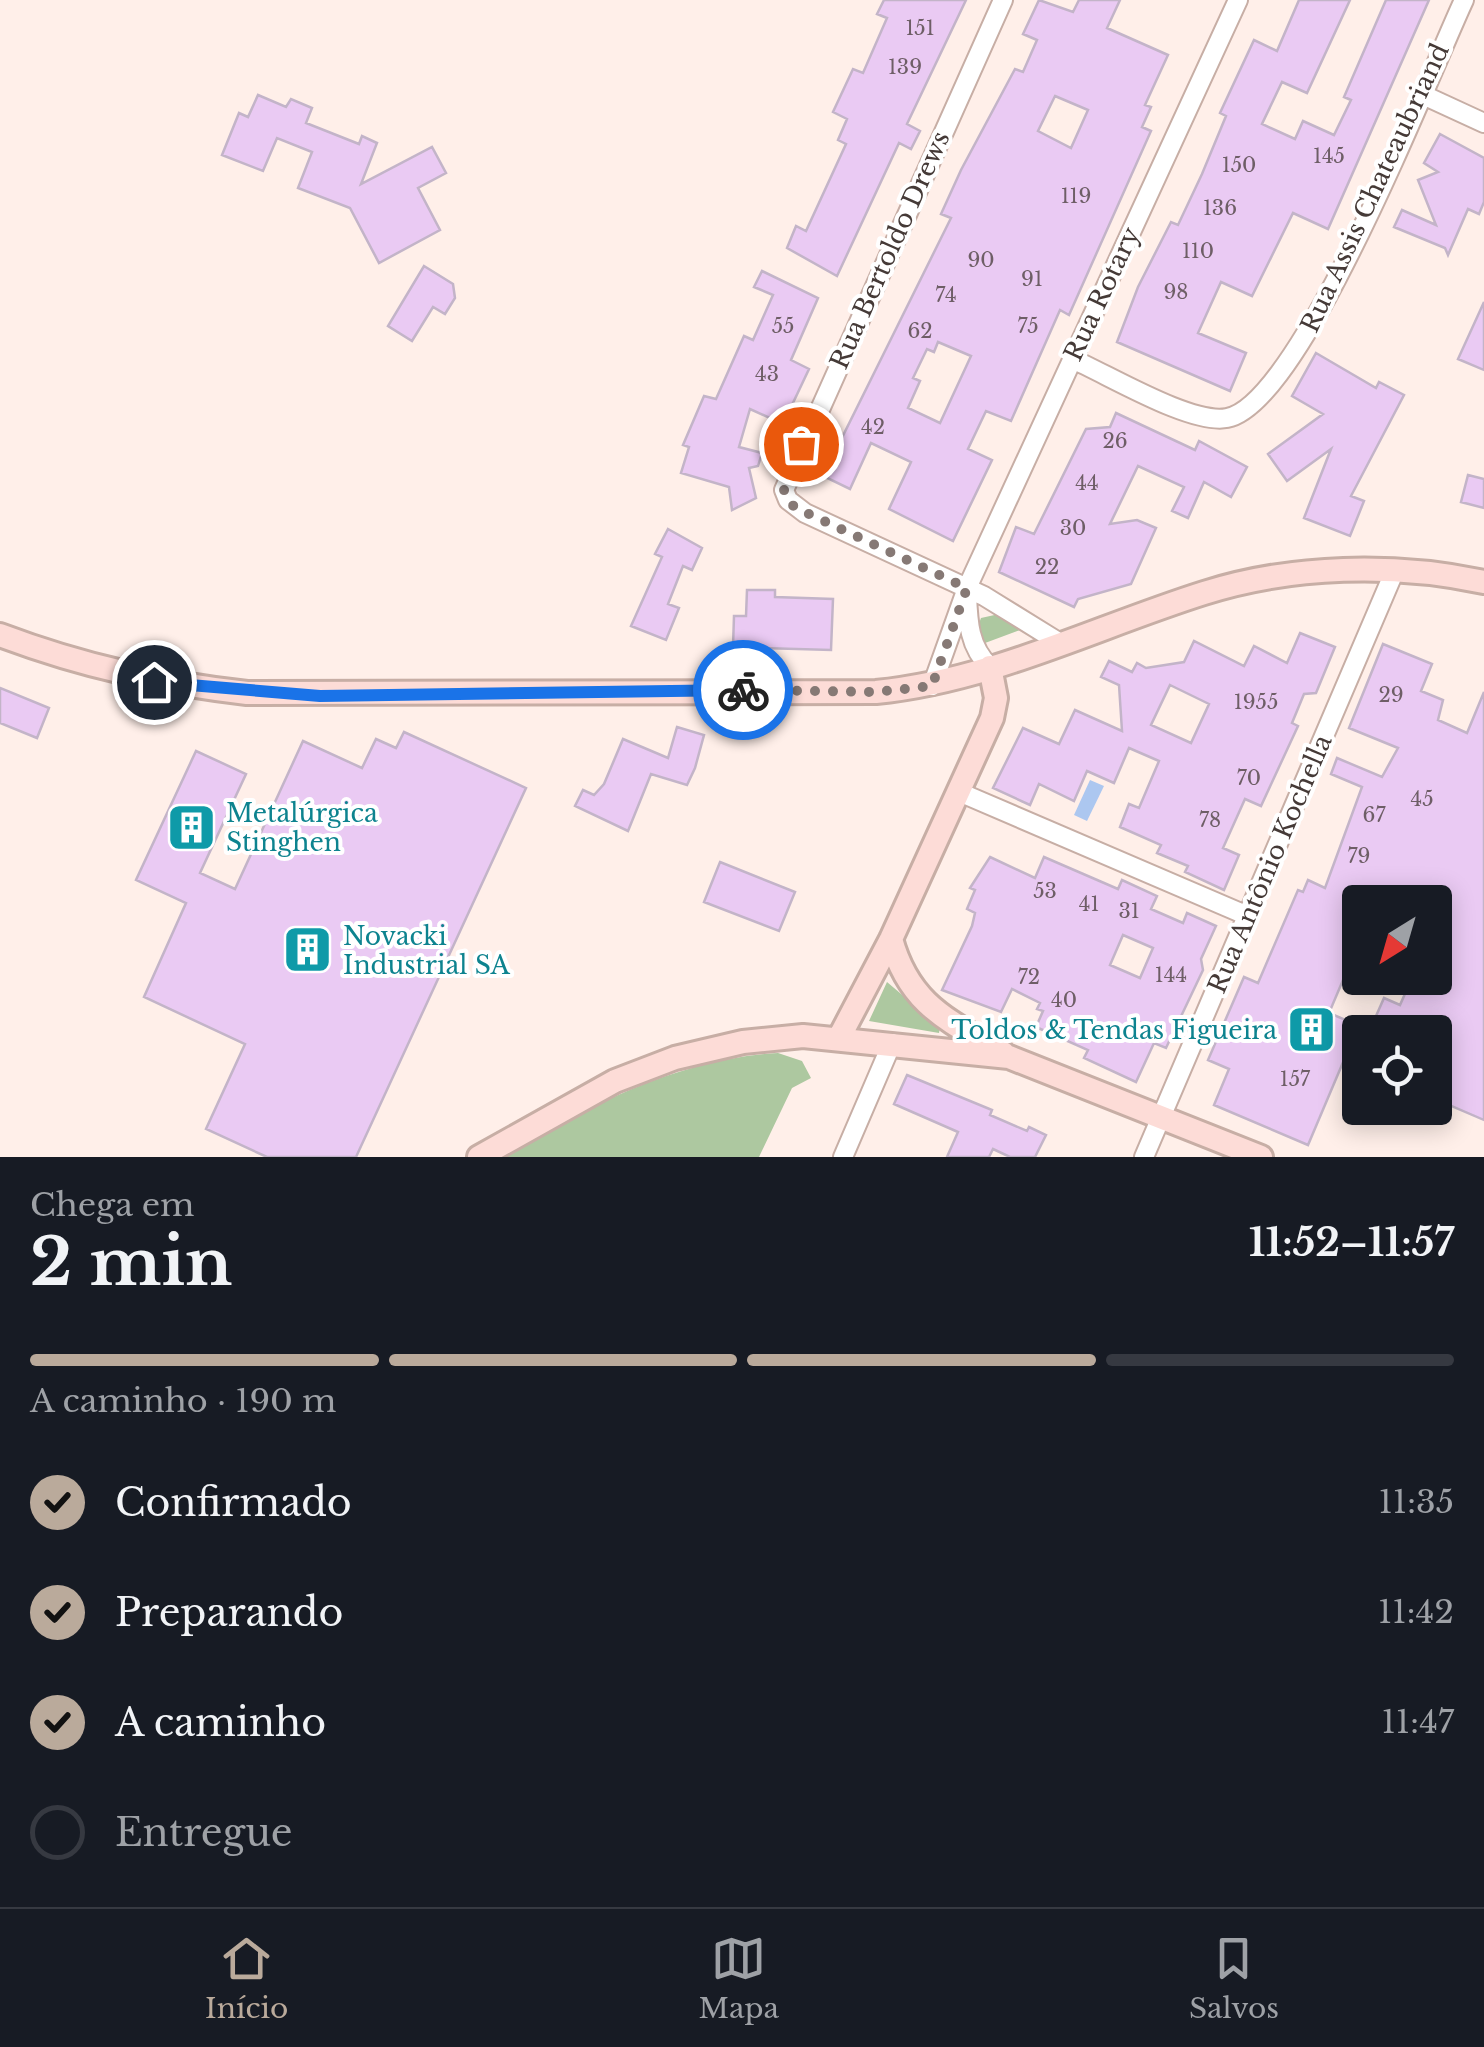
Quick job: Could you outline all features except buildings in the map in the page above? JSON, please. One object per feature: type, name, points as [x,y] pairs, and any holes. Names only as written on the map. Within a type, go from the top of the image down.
[{"type":"main road","points":[[0,635],[74,663],[154,682],[247,693],[876,692],[932,686],[1208,591],[1297,574],[1394,570],[1484,582]]},
{"type":"main road","points":[[839,1038],[891,939],[992,718],[996,698],[990,667]]},
{"type":"main road","points":[[891,939],[898,967],[922,1001],[1008,1057],[1261,1157]]},
{"type":"main road","points":[[479,1157],[564,1105],[676,1058],[743,1042],[803,1036],[839,1038],[1008,1057]]},
{"type":"street","name":"Rua Bertoldo Drews","points":[[967,588],[805,513],[788,500],[786,478],[1003,0]]},
{"type":"street","name":"Rua Rotary","points":[[932,686],[967,588],[1238,0]]},
{"type":"street","name":"Rua Assis Chateaubriand","points":[[1072,359],[1204,418],[1246,413],[1277,380],[1314,325],[1464,0]]},
{"type":"street","points":[[1421,94],[1484,123]]},
{"type":"street","name":"Rua Antônio Kochella","points":[[1144,1157],[1394,570]]},
{"type":"street","points":[[967,588],[1060,644]]},
{"type":"street","points":[[967,588],[968,623],[976,652],[990,667]]},
{"type":"street","points":[[959,792],[1248,916]]},
{"type":"street","points":[[843,1157],[892,1044]]},
{"type":"green space","points":[[999,614],[1023,629],[977,646],[975,634],[981,618]]},
{"type":"green space","points":[[887,982],[940,1027],[939,1033],[869,1021]]},
{"type":"green space","points":[[778,1053],[802,1061],[811,1078],[792,1088],[759,1157],[503,1157],[634,1088],[705,1065]]},
{"type":"water","points":[[1090,780],[1104,786],[1087,821],[1074,815]]},
{"type":"way so far","points":[[743,690],[876,692],[932,686],[967,588],[794,507],[784,490],[801,444]]},
{"type":"place","name":"Metalúrgica Stinghen","points":[[191,827]]},
{"type":"place","name":"Novacki Industrial SA","points":[[308,950]]},
{"type":"place","name":"Toldos & Tendas Figueira","points":[[1312,1030]]},
{"type":"route","points":[[154,682],[247,693],[320,696],[743,690]]}]
